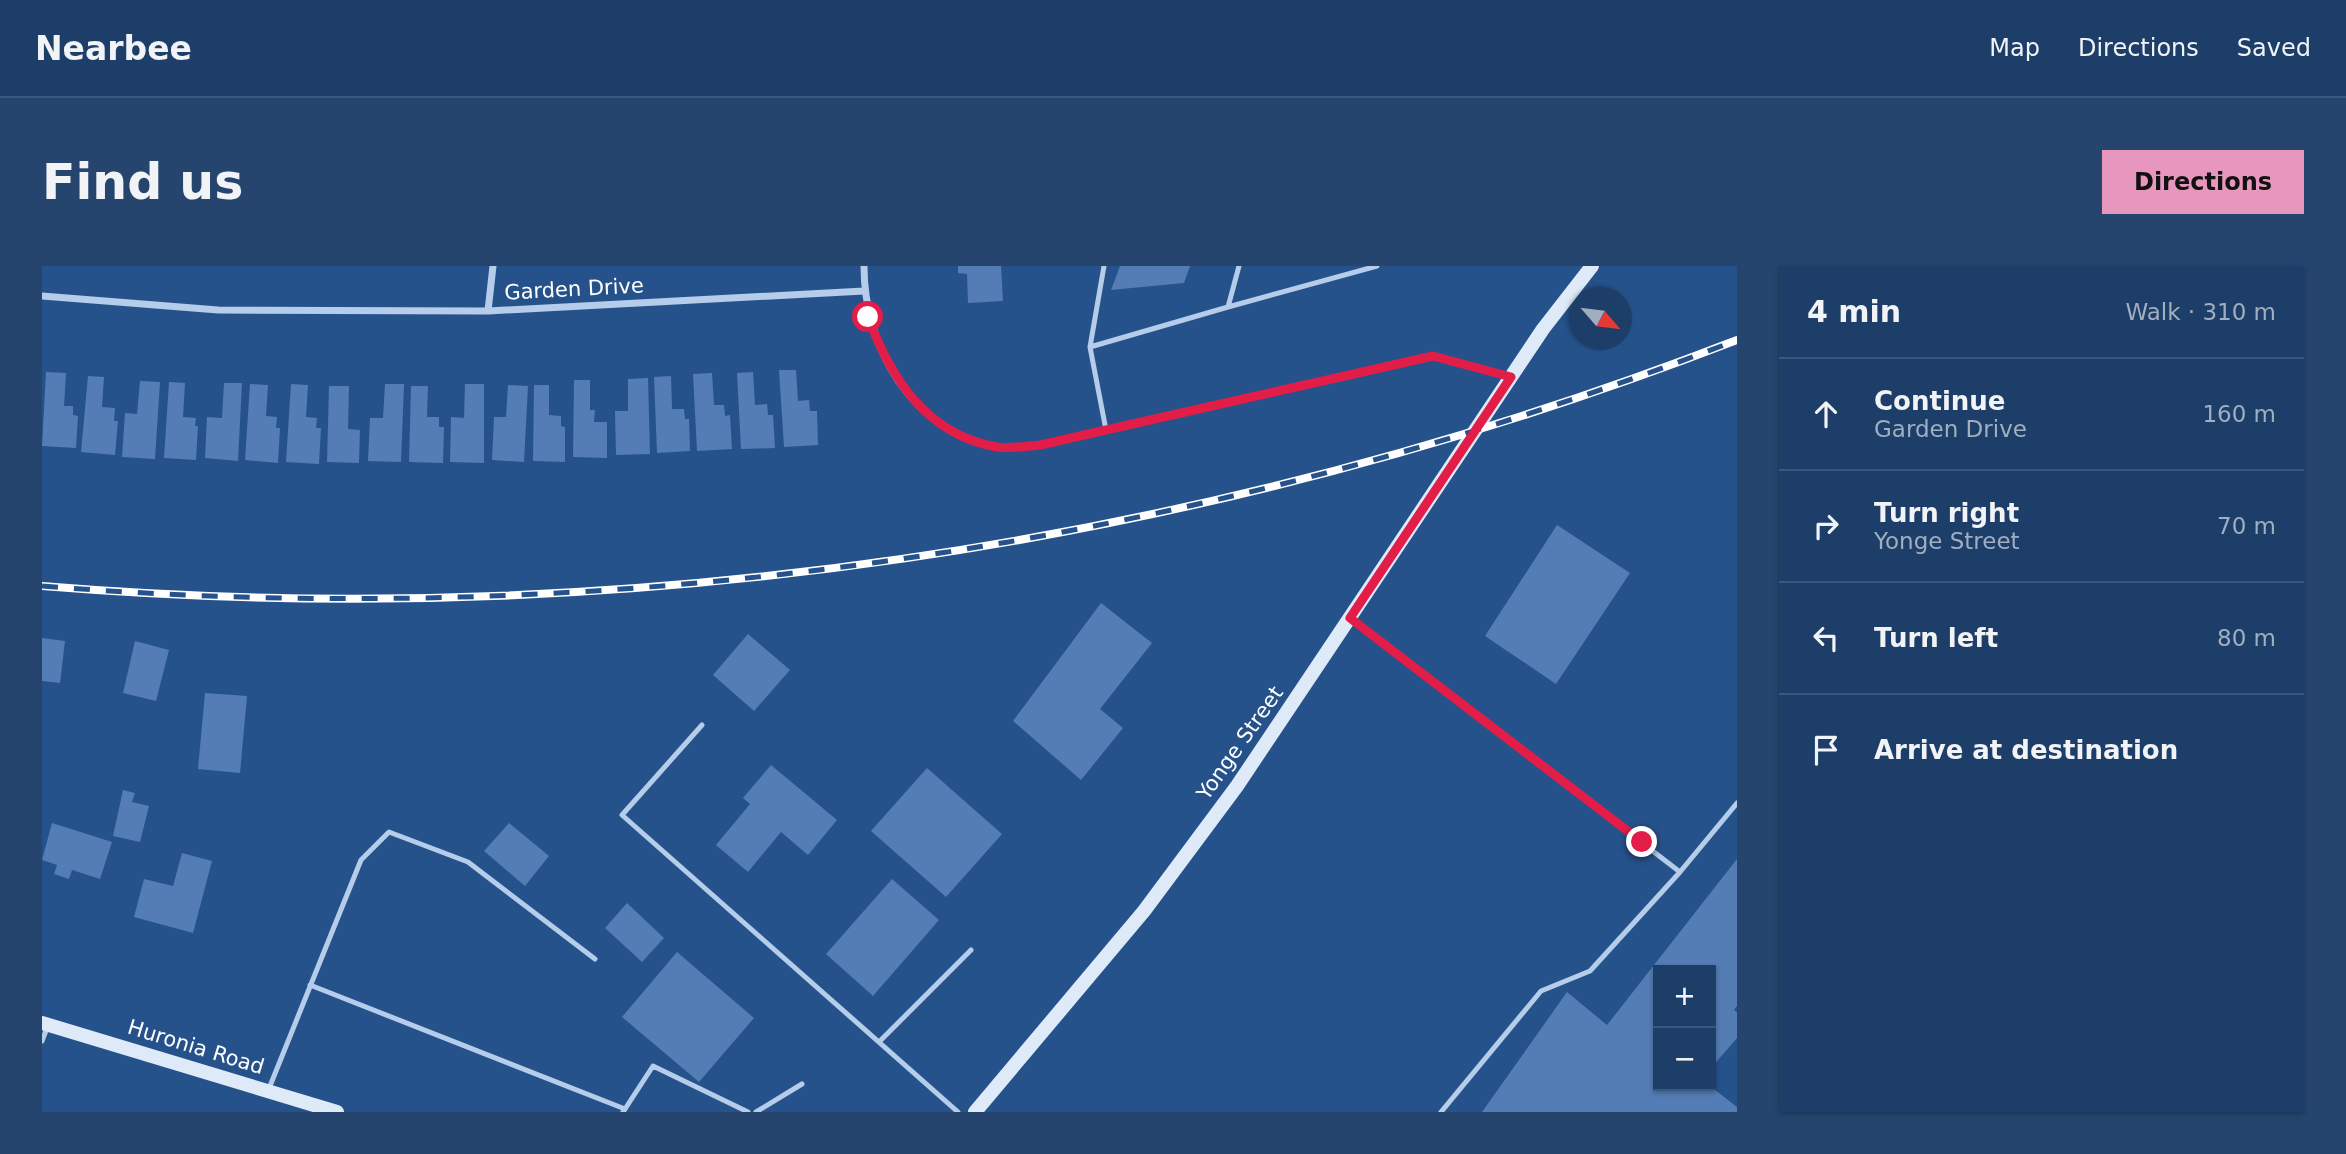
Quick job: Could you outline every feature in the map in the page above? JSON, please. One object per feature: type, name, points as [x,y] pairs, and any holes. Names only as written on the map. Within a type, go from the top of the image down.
[{"type":"main road","name":"Yonge Street","points":[[975,1112],[1107,956],[1237,786],[1564,299],[1592,266]]},
{"type":"main road","name":"Huronia Road","points":[[45,1024],[337,1112]]},
{"type":"street","points":[[488,311],[493,266]]},
{"type":"street","points":[[864,266],[864,291],[875,336],[896,377],[913,401],[934,421],[962,438],[1000,448],[1040,445],[1433,356],[1511,377]]},
{"type":"street","name":"Garden Drive","points":[[42,296],[218,310],[488,311],[864,291]]},
{"type":"lane","points":[[1104,266],[1090,347],[1106,430]]},
{"type":"lane","points":[[1228,307],[1239,266]]},
{"type":"lane","points":[[1090,347],[1377,266]]},
{"type":"lane","points":[[1350,618],[1680,872]]},
{"type":"lane","points":[[702,725],[622,815],[958,1112]]},
{"type":"lane","points":[[1441,1112],[1541,991],[1590,971],[1680,872],[1737,803]]},
{"type":"lane","points":[[268,1091],[361,860],[389,832],[468,862],[595,959]]},
{"type":"lane","points":[[879,1042],[971,950]]},
{"type":"lane","points":[[310,985],[624,1111],[653,1066],[748,1112]]},
{"type":"lane","points":[[42,1041],[45,1024]]},
{"type":"lane","points":[[756,1112],[802,1084]]},
{"type":"building","points":[[958,266],[1001,266],[1003,301],[968,303],[967,274],[958,273]]},
{"type":"building","points":[[1120,266],[1190,266],[1184,283],[1111,290]]},
{"type":"building","points":[[779,370],[796,370],[798,401],[809,400],[810,411],[817,411],[818,445],[784,447]]},
{"type":"building","points":[[46,372],[66,373],[64,406],[73,406],[73,415],[78,416],[76,448],[42,446]]},
{"type":"building","points":[[753,372],[755,405],[767,404],[768,415],[773,415],[775,448],[741,449],[737,373]]},
{"type":"building","points":[[712,373],[714,405],[724,405],[725,416],[730,415],[732,449],[697,451],[693,374]]},
{"type":"building","points":[[88,376],[104,377],[102,407],[115,408],[114,421],[118,421],[115,455],[81,452]]},
{"type":"building","points":[[671,376],[672,409],[684,409],[685,419],[689,419],[690,451],[657,453],[654,377]]},
{"type":"building","points":[[648,378],[650,454],[616,455],[615,411],[628,411],[628,379]]},
{"type":"building","points":[[574,380],[590,380],[590,410],[595,410],[594,422],[607,422],[607,458],[573,457]]},
{"type":"building","points":[[140,381],[160,382],[155,459],[122,457],[125,413],[137,414]]},
{"type":"building","points":[[169,382],[185,383],[183,417],[196,418],[195,426],[198,426],[196,460],[164,458]]},
{"type":"building","points":[[224,383],[242,383],[238,461],[205,458],[207,417],[222,418]]},
{"type":"building","points":[[250,384],[268,385],[266,416],[277,417],[276,428],[280,428],[278,463],[245,460]]},
{"type":"building","points":[[291,384],[308,385],[306,417],[317,418],[316,428],[321,428],[319,464],[286,462]]},
{"type":"building","points":[[385,384],[404,384],[401,462],[368,461],[370,418],[383,418]]},
{"type":"building","points":[[465,384],[484,384],[484,463],[450,462],[451,417],[464,418]]},
{"type":"building","points":[[508,385],[528,386],[524,462],[492,460],[494,417],[506,417]]},
{"type":"building","points":[[534,385],[549,385],[549,415],[561,416],[561,426],[565,427],[565,462],[533,461]]},
{"type":"building","points":[[329,386],[349,386],[348,429],[360,430],[359,463],[327,462]]},
{"type":"building","points":[[411,386],[428,386],[427,417],[439,417],[439,427],[444,427],[443,463],[409,462]]},
{"type":"building","points":[[1557,525],[1630,573],[1556,684],[1485,636]]},
{"type":"building","points":[[1101,603],[1152,643],[1100,709],[1123,728],[1081,780],[1013,721]]},
{"type":"building","points":[[748,634],[790,670],[754,711],[713,675]]},
{"type":"building","points":[[42,638],[65,641],[60,683],[42,681]]},
{"type":"building","points":[[135,641],[169,650],[156,701],[123,693]]},
{"type":"building","points":[[205,693],[247,696],[240,773],[198,769]]},
{"type":"building","points":[[771,765],[837,820],[808,855],[781,832],[748,872],[716,845],[750,804],[743,798]]},
{"type":"building","points":[[927,768],[1002,834],[946,897],[871,831]]},
{"type":"building","points":[[123,790],[135,793],[132,802],[149,806],[140,842],[113,836]]},
{"type":"building","points":[[52,823],[112,842],[100,879],[72,870],[69,879],[54,874],[57,865],[42,860]]},
{"type":"building","points":[[509,823],[549,856],[525,886],[484,851]]},
{"type":"building","points":[[182,853],[212,861],[193,933],[134,917],[144,879],[173,886]]},
{"type":"building","points":[[1737,859],[1737,1006],[1734,1010],[1737,1012],[1737,1038],[1716,1062],[1716,965],[1654,965]]},
{"type":"building","points":[[892,879],[939,920],[873,996],[826,954]]},
{"type":"building","points":[[627,903],[664,938],[642,962],[605,928]]},
{"type":"building","points":[[677,952],[754,1018],[699,1082],[622,1017]]},
{"type":"building","points":[[1653,966],[1653,1091],[1716,1091],[1737,1107],[1737,1112],[1482,1112],[1567,992],[1607,1025]]},
{"type":"railway","points":[[42,586],[258,597],[474,597],[689,584],[903,559],[1116,522],[1326,473],[1533,412],[1737,340]]},
{"type":"route","points":[[868,317],[878,345],[913,401],[934,421],[962,438],[1000,448],[1040,445],[1433,356],[1511,377],[1350,618],[1642,842]]}]
